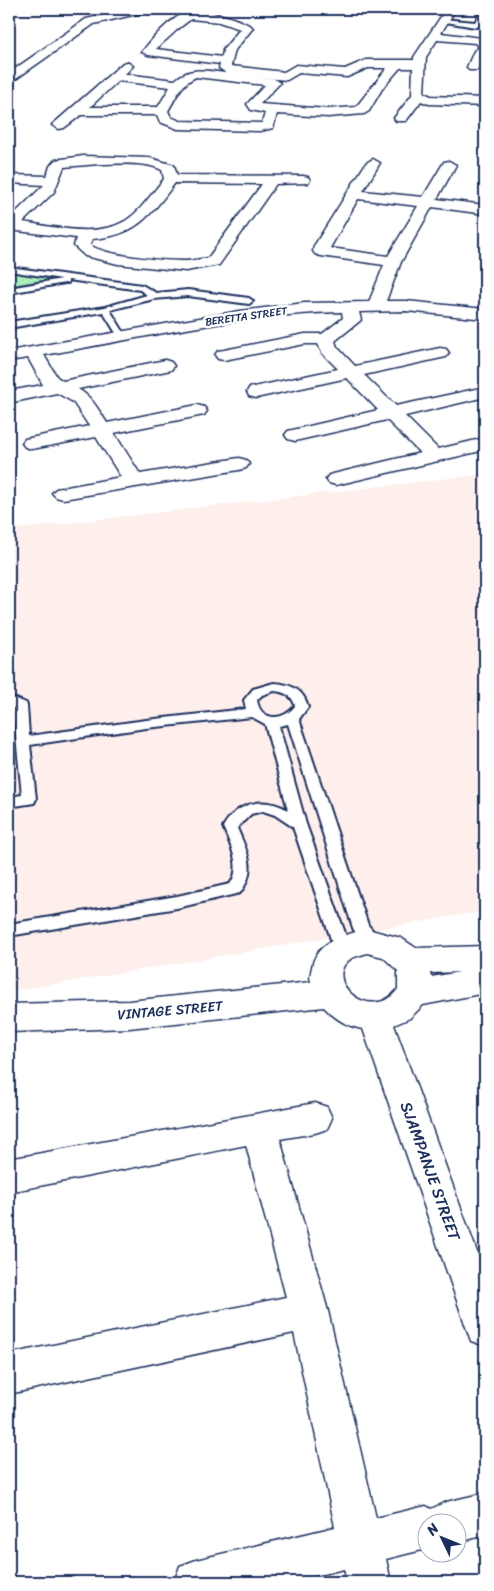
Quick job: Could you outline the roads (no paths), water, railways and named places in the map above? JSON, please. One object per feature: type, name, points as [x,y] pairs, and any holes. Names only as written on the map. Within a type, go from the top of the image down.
[{"type":"street","points":[[9,78],[90,21],[146,9]]},
{"type":"street","points":[[226,61],[148,52],[193,13],[247,28],[229,50],[226,70],[287,76],[296,69],[304,58]]},
{"type":"street","points":[[419,97],[418,76],[421,55],[447,16]]},
{"type":"street","points":[[432,37],[484,45],[473,67]]},
{"type":"street","points":[[296,69],[347,73],[366,64],[420,64]]},
{"type":"street","points":[[162,111],[178,84],[188,75],[200,73],[274,83],[253,105],[272,110],[328,114],[353,113],[364,108],[396,64]]},
{"type":"street","points":[[59,125],[78,111],[127,66]]},
{"type":"street","points":[[116,77],[178,84]]},
{"type":"street","points":[[268,90],[286,92]]},
{"type":"street","points":[[401,118],[414,99],[419,97],[429,100],[485,102]]},
{"type":"street","points":[[350,99],[368,101]]},
{"type":"street","points":[[162,111],[166,121],[178,125],[260,127],[268,125],[272,110]]},
{"type":"street","points":[[78,111],[162,111]]},
{"type":"street","points":[[90,161],[158,162],[169,168],[171,179],[139,218],[114,231],[85,234],[10,225],[49,189],[56,166],[60,163],[90,161]]},
{"type":"street","points":[[373,162],[322,246],[321,251],[393,262]]},
{"type":"street","points":[[376,305],[393,262],[449,165]]},
{"type":"street","points":[[9,179],[53,181]]},
{"type":"street","points":[[171,179],[303,180]]},
{"type":"street","points":[[85,234],[82,246],[91,253],[118,259],[186,266],[205,265],[213,262],[272,180]]},
{"type":"street","points":[[355,194],[428,202],[481,204]]},
{"type":"street","points":[[468,223],[481,204]]},
{"type":"street","name":"BERETTA STREET","points":[[9,356],[271,311],[376,305],[440,308],[485,314]]},
{"type":"street","points":[[224,355],[305,338],[326,339],[352,320],[350,306]]},
{"type":"street","points":[[326,339],[328,349],[434,456]]},
{"type":"street","points":[[33,351],[50,381],[80,398],[134,481]]},
{"type":"street","points":[[256,392],[440,353]]},
{"type":"street","points":[[9,397],[164,366]]},
{"type":"street","points":[[295,435],[484,392]]},
{"type":"street","points":[[32,443],[197,411]]},
{"type":"street","points":[[336,479],[485,444]]},
{"type":"street","points":[[63,492],[240,464]]},
{"type":"street","points":[[374,942],[396,949],[409,961],[414,969],[416,981],[414,993],[407,1004],[395,1011],[375,1016],[351,1012],[339,1004],[330,993],[325,981],[326,969],[331,958],[340,949],[353,943],[374,942]]},
{"type":"street","points":[[409,961],[485,958]]},
{"type":"street","points":[[414,993],[485,980]]},
{"type":"street","name":"VINTAGE STREET","points":[[9,1018],[59,1019],[154,1013],[330,993]]},
{"type":"street","name":"SJAMPANJE STREET","points":[[375,1016],[485,1327]]},
{"type":"street","points":[[9,1175],[315,1118]]},
{"type":"street","points":[[259,1127],[309,1311],[365,1563]]},
{"type":"street","points":[[9,1374],[309,1311]]},
{"type":"street","points":[[466,1519],[485,1514]]},
{"type":"street","points":[[196,1582],[365,1563],[416,1534]]},
{"type":"lane","points":[[476,23],[485,10]]},
{"type":"lane","points":[[447,16],[485,24]]},
{"type":"lane","points":[[9,269],[142,288],[154,296]]},
{"type":"lane","points":[[9,290],[80,279]]},
{"type":"lane","points":[[9,325],[105,309],[154,296],[188,293],[249,301]]},
{"type":"lane","points":[[105,309],[122,336]]},
{"type":"lane","points":[[282,687],[294,692],[301,701],[299,712],[281,721],[271,721],[258,716],[254,712],[251,702],[256,694],[266,688],[282,687]]},
{"type":"lane","points":[[9,700],[21,706],[20,717],[29,799],[9,802]]},
{"type":"lane","points":[[24,741],[146,724],[254,712]]},
{"type":"lane","points":[[292,717],[361,928],[374,942]]},
{"type":"lane","points":[[271,721],[299,824],[337,933],[340,949]]},
{"type":"lane","points":[[9,930],[185,900],[235,889],[243,882],[244,872],[230,827],[243,812],[256,806],[272,807],[283,812],[299,824]]}]
